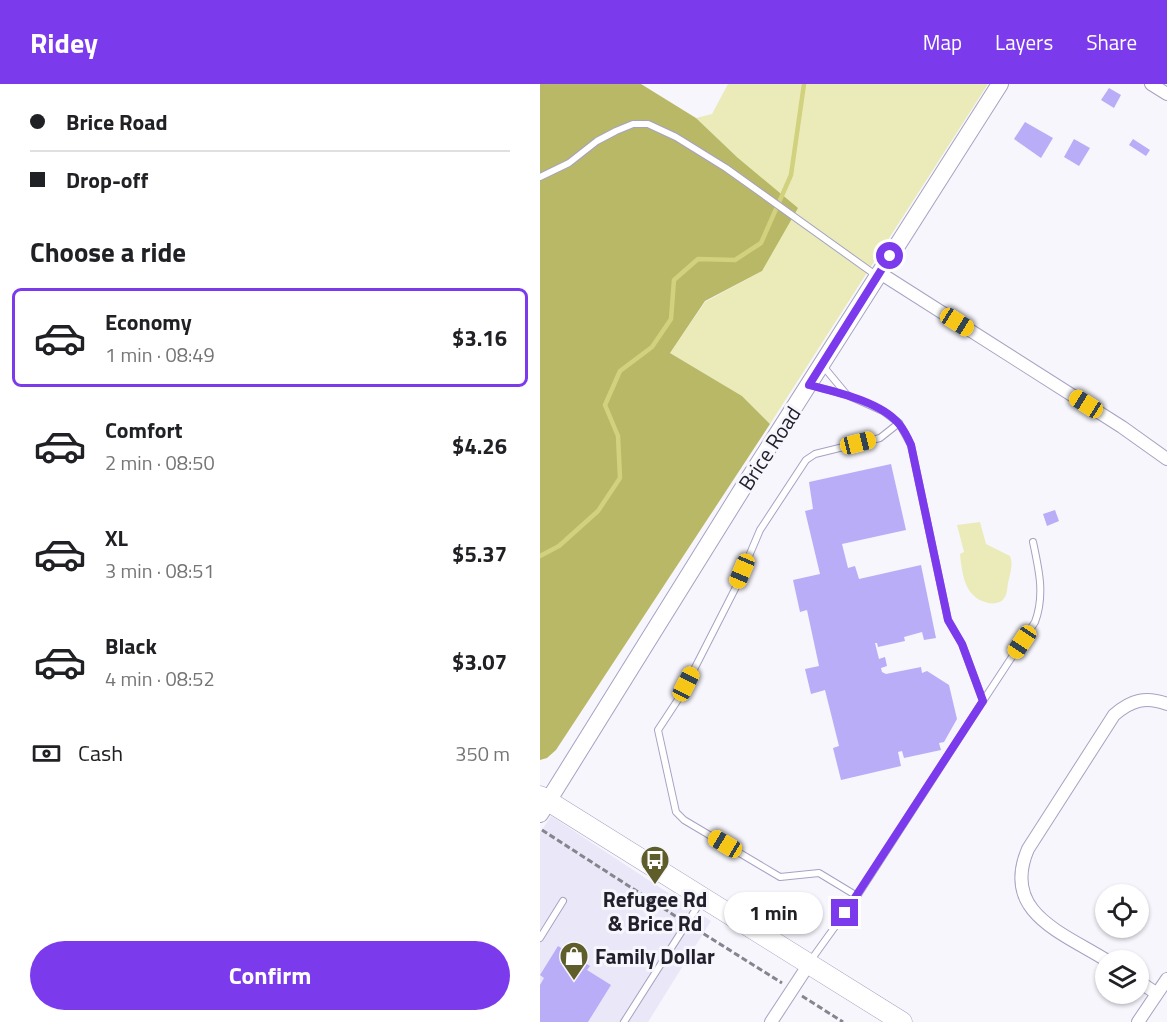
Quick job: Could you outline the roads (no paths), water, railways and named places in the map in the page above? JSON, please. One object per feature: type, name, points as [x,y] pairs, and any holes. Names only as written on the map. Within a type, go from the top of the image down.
[{"type":"main road","name":"Brice Road","points":[[543,804],[1000,84]]},
{"type":"main road","points":[[543,804],[703,898],[902,1022]]},
{"type":"street","points":[[1151,84],[1166,92]]},
{"type":"street","points":[[878,275],[1122,427],[1167,459]]},
{"type":"street","points":[[1095,953],[1044,921],[1025,901],[1020,887],[1022,861],[1114,715],[1124,706],[1137,700],[1151,699],[1167,704]]},
{"type":"street","points":[[771,1022],[808,963]]},
{"type":"street","points":[[1138,1022],[1167,979]]},
{"type":"street","points":[[1149,988],[1156,993]]},
{"type":"lane","points":[[540,177],[569,163],[597,141],[616,131],[633,124],[648,124],[726,168],[878,275]]},
{"type":"lane","points":[[822,365],[848,395]]},
{"type":"lane","points":[[809,385],[848,395],[883,411],[899,423],[911,445],[948,620],[962,644],[983,701]]},
{"type":"lane","points":[[857,896],[819,873],[780,877],[684,820],[676,812],[658,730],[681,695],[730,598],[760,530],[806,460],[815,454],[880,438],[899,423]]},
{"type":"lane","points":[[808,963],[857,896],[1035,622],[1042,603],[1041,581],[1033,542]]},
{"type":"lane","points":[[624,1022],[685,922],[703,898]]},
{"type":"lane","points":[[540,938],[563,901]]},
{"type":"waterway","points":[[540,556],[559,546],[598,511],[620,478],[618,436],[605,405],[620,371],[652,347],[671,319],[674,280],[698,259],[735,260],[761,243],[791,175],[804,84]]},
{"type":"place","name":"Refugee Rd & Brice Rd","points":[[655,886]]},
{"type":"place","name":"Family Dollar","points":[[574,982]]}]
